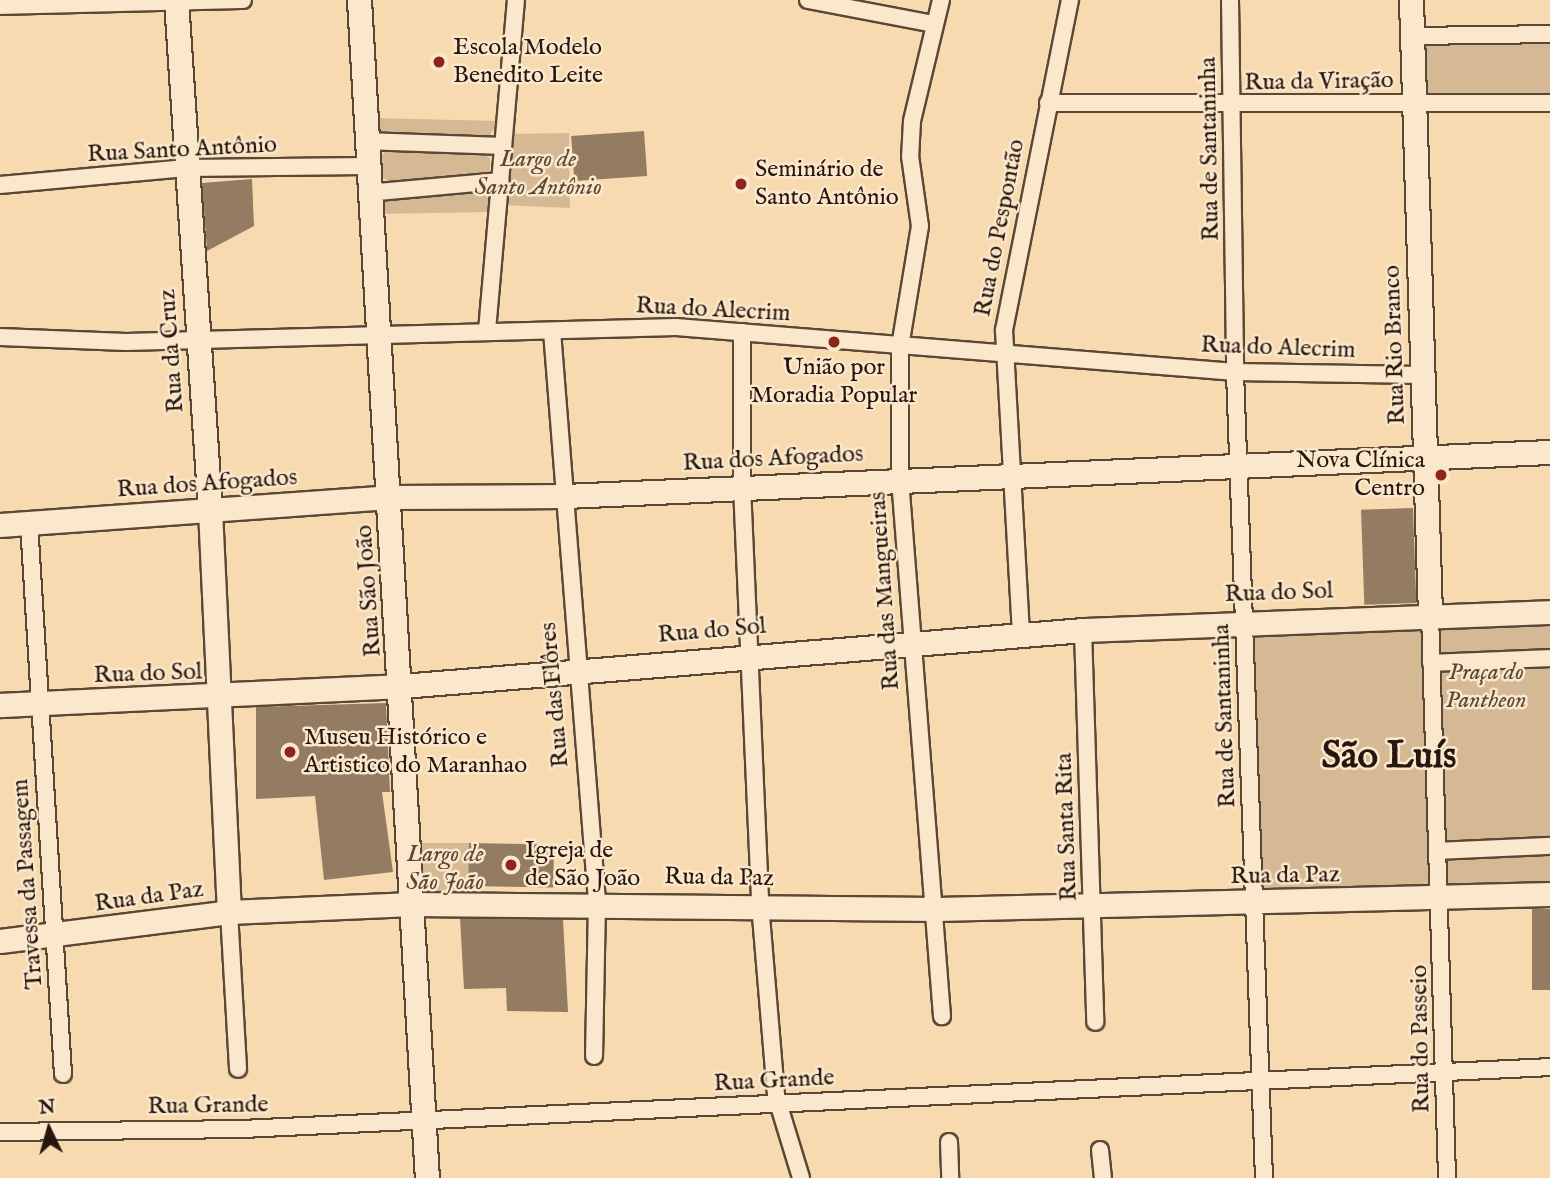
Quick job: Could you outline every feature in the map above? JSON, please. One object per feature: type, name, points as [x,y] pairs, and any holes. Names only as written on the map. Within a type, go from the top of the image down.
[{"type":"street","points":[[0,6],[243,0]]},
{"type":"street","name":"Rua São João","points":[[359,0],[367,193],[402,686],[422,1121],[427,1178]]},
{"type":"street","points":[[487,331],[516,0]]},
{"type":"street","points":[[808,0],[934,24]]},
{"type":"street","name":"Rua das Mangueiras","points":[[941,0],[912,121],[911,166],[920,226],[900,347],[900,479],[909,643],[937,909],[942,1016]]},
{"type":"street","name":"Rua do Pespontão","points":[[1021,634],[1004,354],[1006,305],[1070,0]]},
{"type":"street","name":"Rua de Santaninha","points":[[1230,0],[1235,372],[1264,1178]]},
{"type":"street","name":"Rua Rio Branco","points":[[1411,0],[1440,898]]},
{"type":"street","name":"Rua da Cruz","points":[[176,1],[210,510],[229,912]]},
{"type":"street","points":[[1413,36],[1550,34]]},
{"type":"street","name":"Rua da Viração","points":[[1048,103],[1232,106],[1550,103]]},
{"type":"street","points":[[365,141],[503,146]]},
{"type":"street","name":"Rua Santo Antônio","points":[[0,185],[186,169],[366,166]]},
{"type":"street","points":[[367,193],[499,181]]},
{"type":"street","name":"Rua do Alecrim","points":[[0,337],[71,342],[487,331],[742,332],[900,347],[1235,372],[1423,375]]},
{"type":"street","name":"Rua das Flôres","points":[[552,331],[575,670],[597,902],[594,1056]]},
{"type":"street","points":[[742,332],[742,486],[760,904],[780,1103],[801,1178]]},
{"type":"street","name":"Rua dos Afogados","points":[[0,525],[389,497],[565,496],[1550,452]]},
{"type":"street","name":"Travessa da Passagem","points":[[29,523],[63,1074]]},
{"type":"street","name":"Rua do Sol","points":[[0,705],[218,698],[402,686],[748,653],[1083,630],[1244,621],[1550,612]]},
{"type":"street","name":"Rua Santa Rita","points":[[1083,630],[1095,1022]]},
{"type":"street","points":[[1431,663],[1550,658]]},
{"type":"street","points":[[1438,851],[1550,846]]},
{"type":"street","name":"Rua da Paz","points":[[0,941],[229,912],[412,904],[597,902],[937,909],[1093,904],[1256,904],[1550,894]]},
{"type":"street","name":"Rua do Passeio","points":[[1440,898],[1447,1178]]},
{"type":"street","points":[[229,912],[238,1069]]},
{"type":"street","name":"Rua Grande","points":[[0,1132],[422,1121],[1262,1078],[1550,1067]]},
{"type":"street","points":[[948,1142],[950,1178]]},
{"type":"street","points":[[1100,1150],[1103,1178]]},
{"type":"green space","points":[[1424,40],[1550,40],[1550,94],[1424,94]]},
{"type":"green space","points":[[372,118],[499,121],[488,138],[381,136],[374,132]]},
{"type":"green space","name":"Largo de Santo Antônio","points":[[569,133],[570,208],[504,205],[510,134]]},
{"type":"green space","points":[[385,152],[478,152],[490,158],[490,169],[486,176],[392,183],[380,176],[377,160]]},
{"type":"green space","points":[[480,192],[491,195],[492,212],[376,214],[387,198]]},
{"type":"green space","name":"Praça do Pantheon","points":[[1250,619],[1550,619],[1550,889],[1250,889]]},
{"type":"green space","name":"Largo de São João","points":[[420,843],[469,843],[469,892],[420,892]]},
{"type":"building","points":[[644,131],[647,176],[574,181],[571,136]]},
{"type":"building","points":[[252,179],[254,226],[207,251],[202,183]]},
{"type":"building","points":[[1413,508],[1416,603],[1364,605],[1361,510]]},
{"type":"building","points":[[386,703],[390,792],[382,792],[393,872],[324,880],[315,796],[256,799],[256,707]]},
{"type":"building","name":"Igreja de de São João","points":[[469,843],[554,844],[553,887],[468,886]]},
{"type":"building","points":[[1532,909],[1550,909],[1550,990],[1532,990]]},
{"type":"building","points":[[460,918],[563,919],[568,1012],[507,1011],[506,988],[464,989]]},
{"type":"place","name":"Escola Modelo Benedito Leite","points":[[439,62]]},
{"type":"place","name":"Seminário de Santo Antônio","points":[[741,184]]},
{"type":"place","name":"União por Moradia Popular","points":[[834,342]]},
{"type":"place","name":"Nova Clínica Centro","points":[[1441,475]]},
{"type":"place","name":"Museu Histórico e Artistico do Maranhao","points":[[290,752]]},
{"type":"place","name":"Igreja de de São João","points":[[511,865]]},
{"type":"district","name":"São Luís","points":[[1389,758]]}]
